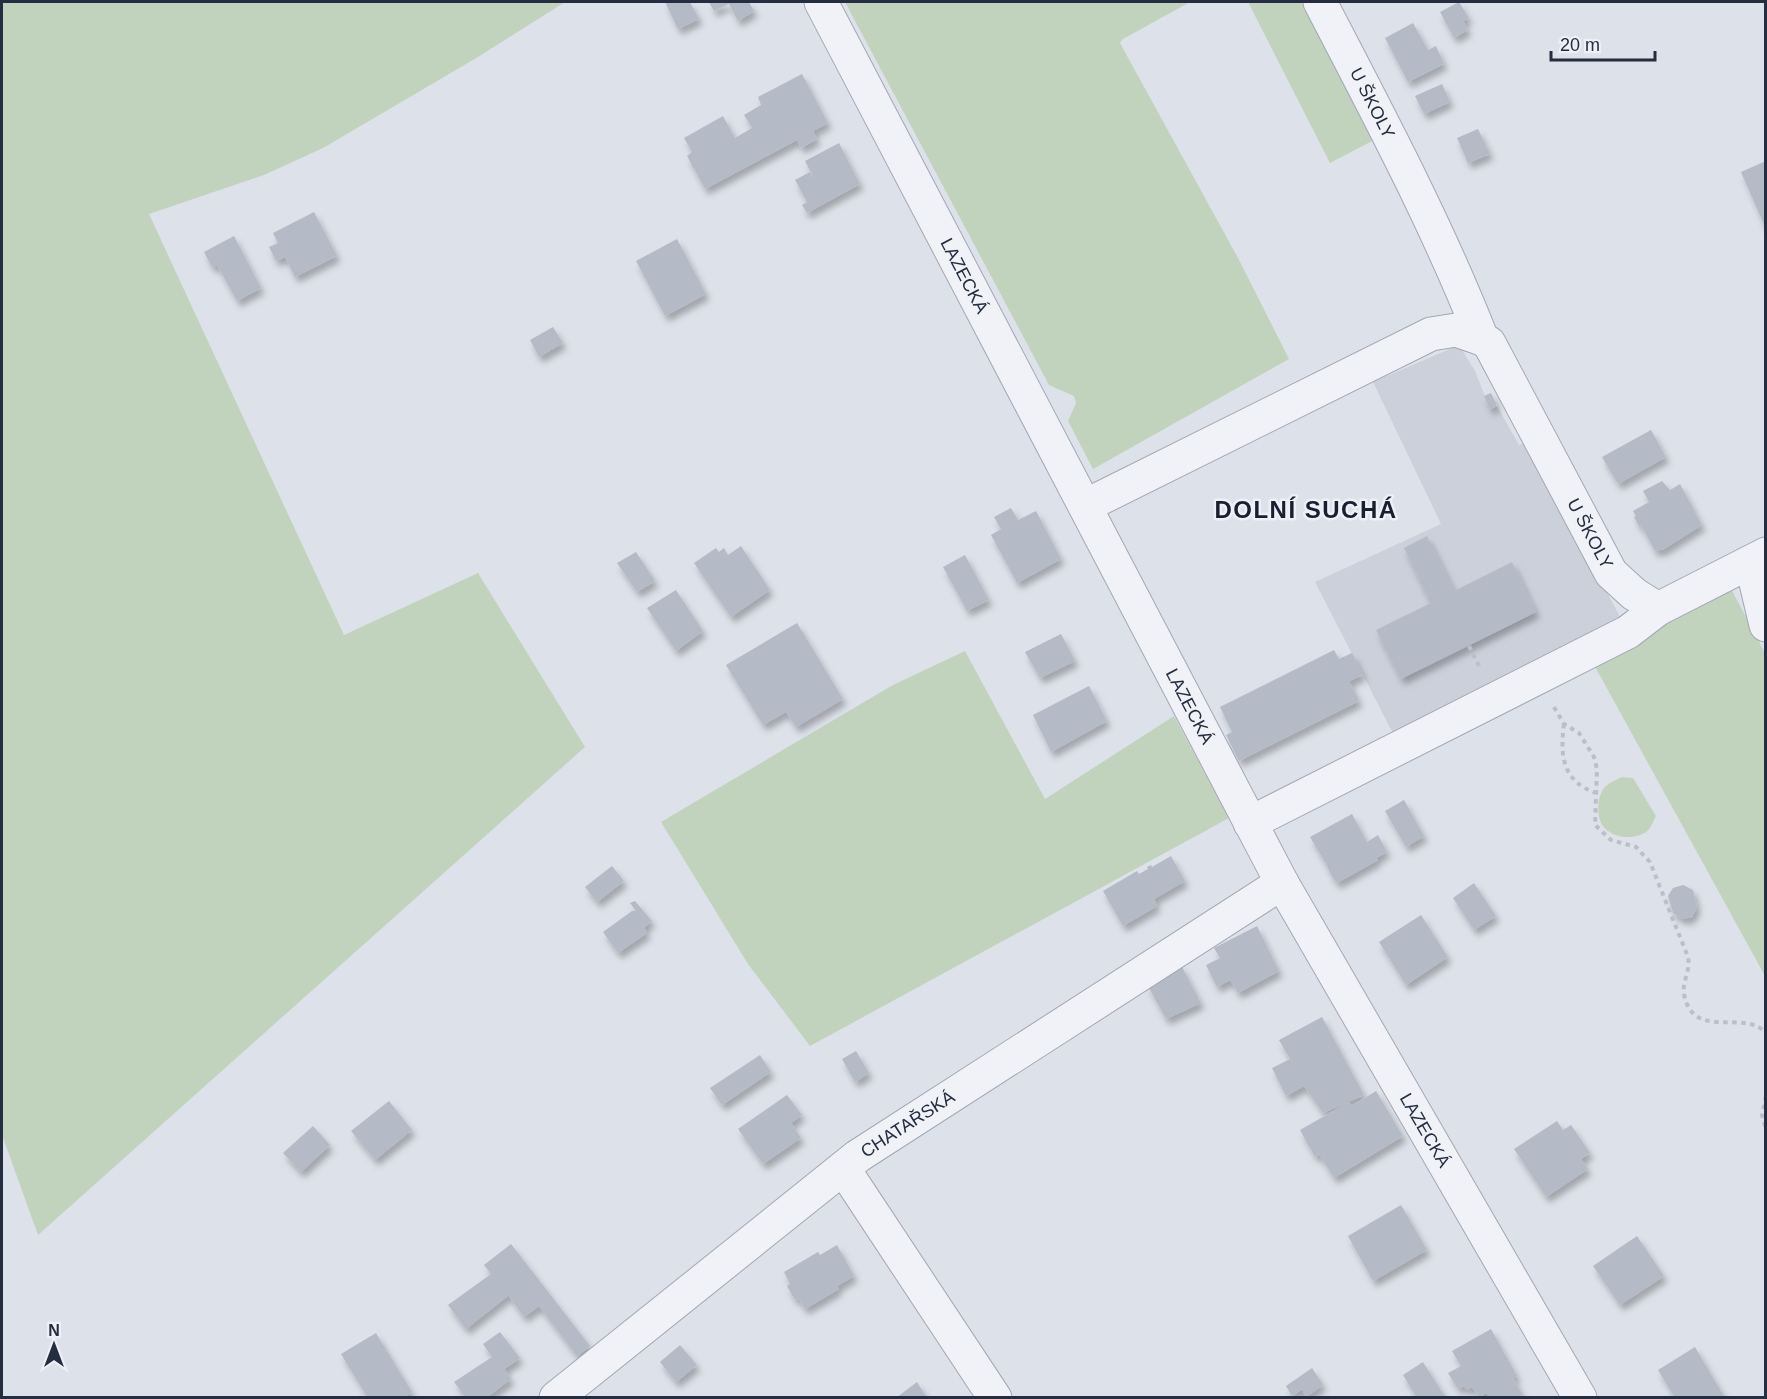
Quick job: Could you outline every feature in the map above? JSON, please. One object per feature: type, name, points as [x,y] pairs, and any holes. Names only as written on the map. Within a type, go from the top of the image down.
[{"type":"street","name":"LAZECKÁ","points":[[821,2],[1282,883],[1580,1398]]},
{"type":"street","name":"U ŠKOLY","points":[[1320,2],[1399,155],[1464,293],[1482,339],[1489,343],[1611,573],[1634,594],[1658,609]]},
{"type":"street","points":[[1085,506],[1431,334],[1456,330],[1482,339]]},
{"type":"street","points":[[1250,823],[1628,632],[1658,609],[1758,558],[1766,626]]},
{"type":"street","name":"CHATAŘSKÁ","points":[[556,1398],[868,1149],[1282,883]]},
{"type":"street","points":[[843,1168],[995,1398]]},
{"type":"path","points":[[1538,677],[1564,724],[1579,733],[1594,757],[1597,769],[1595,825],[1611,840],[1636,847],[1650,862],[1688,957],[1684,996],[1690,1009],[1698,1017],[1709,1022],[1750,1024],[1766,1034]]},
{"type":"path","points":[[1564,724],[1562,752],[1564,765],[1573,780],[1596,794]]},
{"type":"path","points":[[1766,1096],[1762,1115],[1766,1129]]},
{"type":"shaded area","points":[[1459,345],[1475,371],[1490,409],[1497,406],[1519,445],[1527,442],[1628,632],[1400,747],[1315,582],[1441,524],[1373,382]]},
{"type":"green space","points":[[2,2],[565,2],[478,57],[323,148],[264,175],[149,214],[344,635],[478,573],[585,747],[38,1235],[2,1135]]},
{"type":"green space","points":[[845,2],[1190,2],[1123,39],[1120,43],[1238,258],[1289,359],[1093,469],[1068,421],[1076,403],[1074,396],[1049,385]]},
{"type":"green space","points":[[1248,2],[1308,2],[1376,139],[1330,163]]},
{"type":"green space","points":[[1730,587],[1765,653],[1765,976],[1593,663],[1665,618]]},
{"type":"green space","points":[[965,651],[1045,799],[1174,716],[1229,818],[810,1046],[748,964],[661,822],[893,685]]},
{"type":"green space","points":[[1622,777],[1633,778],[1656,816],[1652,825],[1641,835],[1624,837],[1612,834],[1603,826],[1599,817],[1599,800],[1602,791]]},
{"type":"building","points":[[665,2],[690,2],[699,19],[678,29]]},
{"type":"building","points":[[709,2],[749,2],[754,11],[738,21],[729,4],[714,11]]},
{"type":"building","points":[[1459,2],[1469,18],[1463,21],[1468,30],[1454,38],[1440,12]]},
{"type":"building","points":[[1413,23],[1428,50],[1436,46],[1444,64],[1408,82],[1385,38]]},
{"type":"building","points":[[802,74],[828,123],[813,131],[817,139],[801,148],[797,140],[705,189],[687,156],[692,152],[684,138],[723,116],[735,138],[752,128],[744,115],[761,105],[758,97]]},
{"type":"building","points":[[1442,84],[1450,102],[1424,114],[1415,96]]},
{"type":"building","points":[[1478,129],[1490,154],[1468,163],[1457,138]]},
{"type":"building","points":[[839,143],[860,184],[807,213],[802,205],[807,202],[795,180],[810,172],[817,184],[805,161]]},
{"type":"building","points":[[1766,161],[1766,229],[1741,172]]},
{"type":"building","points":[[314,212],[337,256],[295,277],[285,257],[276,261],[269,247],[278,243],[273,233]]},
{"type":"building","points":[[234,236],[261,288],[237,301],[217,265],[212,267],[204,252]]},
{"type":"building","points":[[677,239],[706,294],[665,316],[636,261]]},
{"type":"building","points":[[553,327],[563,343],[539,357],[530,340]]},
{"type":"building","points":[[1491,393],[1497,406],[1490,409],[1484,396]]},
{"type":"building","points":[[1651,430],[1666,457],[1618,484],[1602,457]]},
{"type":"building","points":[[1662,481],[1670,490],[1680,484],[1702,525],[1664,549],[1655,551],[1634,517],[1636,516],[1633,511],[1649,502],[1643,491]]},
{"type":"building","points":[[1011,508],[1018,520],[1036,511],[1061,559],[1017,583],[991,535],[1001,529],[994,517]]},
{"type":"building","points":[[1427,536],[1454,591],[1512,562],[1536,612],[1401,679],[1376,630],[1431,603],[1404,548]]},
{"type":"building","points":[[741,546],[770,590],[731,617],[694,563],[716,548],[719,552],[724,548],[728,555]]},
{"type":"building","points":[[636,552],[655,581],[637,592],[617,563]]},
{"type":"building","points":[[965,555],[989,600],[967,611],[943,567]]},
{"type":"building","points":[[676,590],[703,631],[676,651],[647,608]]},
{"type":"building","points":[[797,623],[843,699],[796,727],[786,712],[763,725],[726,665]]},
{"type":"building","points":[[1061,634],[1075,661],[1040,678],[1025,652]]},
{"type":"building","points":[[1334,650],[1339,659],[1352,653],[1363,675],[1349,681],[1359,701],[1239,761],[1226,735],[1232,732],[1220,707]]},
{"type":"building","points":[[1089,686],[1107,721],[1051,752],[1033,715]]},
{"type":"building","points":[[1404,800],[1424,836],[1406,847],[1385,811]]},
{"type":"building","points":[[1352,814],[1367,842],[1378,835],[1387,852],[1376,858],[1378,860],[1337,883],[1310,837]]},
{"type":"building","points":[[1171,856],[1185,881],[1154,899],[1157,906],[1123,926],[1103,891],[1137,871],[1139,874],[1148,869],[1147,867],[1151,865],[1152,867]]},
{"type":"building","points":[[612,866],[624,881],[597,902],[585,887]]},
{"type":"building","points":[[1474,883],[1496,916],[1474,930],[1453,898]]},
{"type":"building","points":[[1683,885],[1693,890],[1697,907],[1692,917],[1683,919],[1673,913],[1668,896],[1673,888]]},
{"type":"building","points":[[635,901],[652,921],[644,927],[647,933],[618,953],[603,932],[632,911],[636,911],[630,903]]},
{"type":"building","points":[[1421,915],[1448,957],[1406,985],[1379,942]]},
{"type":"building","points":[[1257,926],[1279,971],[1238,993],[1230,980],[1217,987],[1206,965],[1220,958],[1214,948]]},
{"type":"building","points":[[1181,965],[1201,1003],[1166,1019],[1147,984]]},
{"type":"building","points":[[1322,1017],[1364,1095],[1323,1113],[1304,1086],[1286,1096],[1272,1068],[1290,1059],[1279,1040]]},
{"type":"building","points":[[856,1051],[869,1073],[855,1082],[842,1059]]},
{"type":"building","points":[[760,1055],[771,1072],[722,1105],[710,1088]]},
{"type":"building","points":[[1376,1091],[1403,1136],[1334,1178],[1319,1154],[1315,1157],[1300,1130],[1349,1102],[1352,1106]]},
{"type":"building","points":[[787,1095],[802,1115],[791,1123],[801,1138],[763,1164],[738,1129]]},
{"type":"building","points":[[389,1101],[412,1130],[375,1160],[351,1131]]},
{"type":"building","points":[[1557,1121],[1563,1130],[1571,1125],[1590,1153],[1581,1159],[1588,1169],[1546,1197],[1514,1149]]},
{"type":"building","points":[[313,1126],[330,1145],[301,1172],[283,1153]]},
{"type":"building","points":[[1401,1205],[1427,1250],[1373,1281],[1348,1236]]},
{"type":"building","points":[[1637,1236],[1664,1276],[1620,1305],[1593,1266]]},
{"type":"building","points":[[511,1244],[590,1346],[577,1356],[539,1306],[524,1317],[509,1296],[514,1291],[466,1329],[448,1305],[491,1274],[484,1265]]},
{"type":"building","points":[[837,1245],[854,1276],[837,1286],[839,1289],[805,1309],[798,1298],[795,1300],[787,1286],[790,1284],[784,1272],[818,1252],[820,1255]]},
{"type":"building","points":[[1491,1329],[1517,1376],[1513,1378],[1522,1394],[1517,1398],[1489,1398],[1487,1393],[1479,1397],[1472,1387],[1467,1390],[1464,1386],[1458,1389],[1448,1373],[1461,1366],[1452,1351]]},
{"type":"building","points":[[500,1332],[520,1358],[504,1369],[511,1379],[486,1398],[466,1398],[454,1382],[492,1357],[483,1344]]},
{"type":"building","points":[[376,1333],[412,1392],[403,1398],[368,1398],[341,1354]]},
{"type":"building","points":[[680,1345],[697,1365],[676,1382],[660,1362]]},
{"type":"building","points":[[1695,1347],[1725,1398],[1675,1398],[1658,1370]]},
{"type":"building","points":[[1423,1362],[1446,1398],[1417,1398],[1403,1375]]},
{"type":"building","points":[[1312,1368],[1323,1385],[1306,1397],[1302,1389],[1292,1396],[1286,1386]]},
{"type":"building","points":[[917,1382],[927,1398],[896,1398]]},
{"type":"district","name":"DOLNÍ SUCHÁ","points":[[1306,510]]}]
